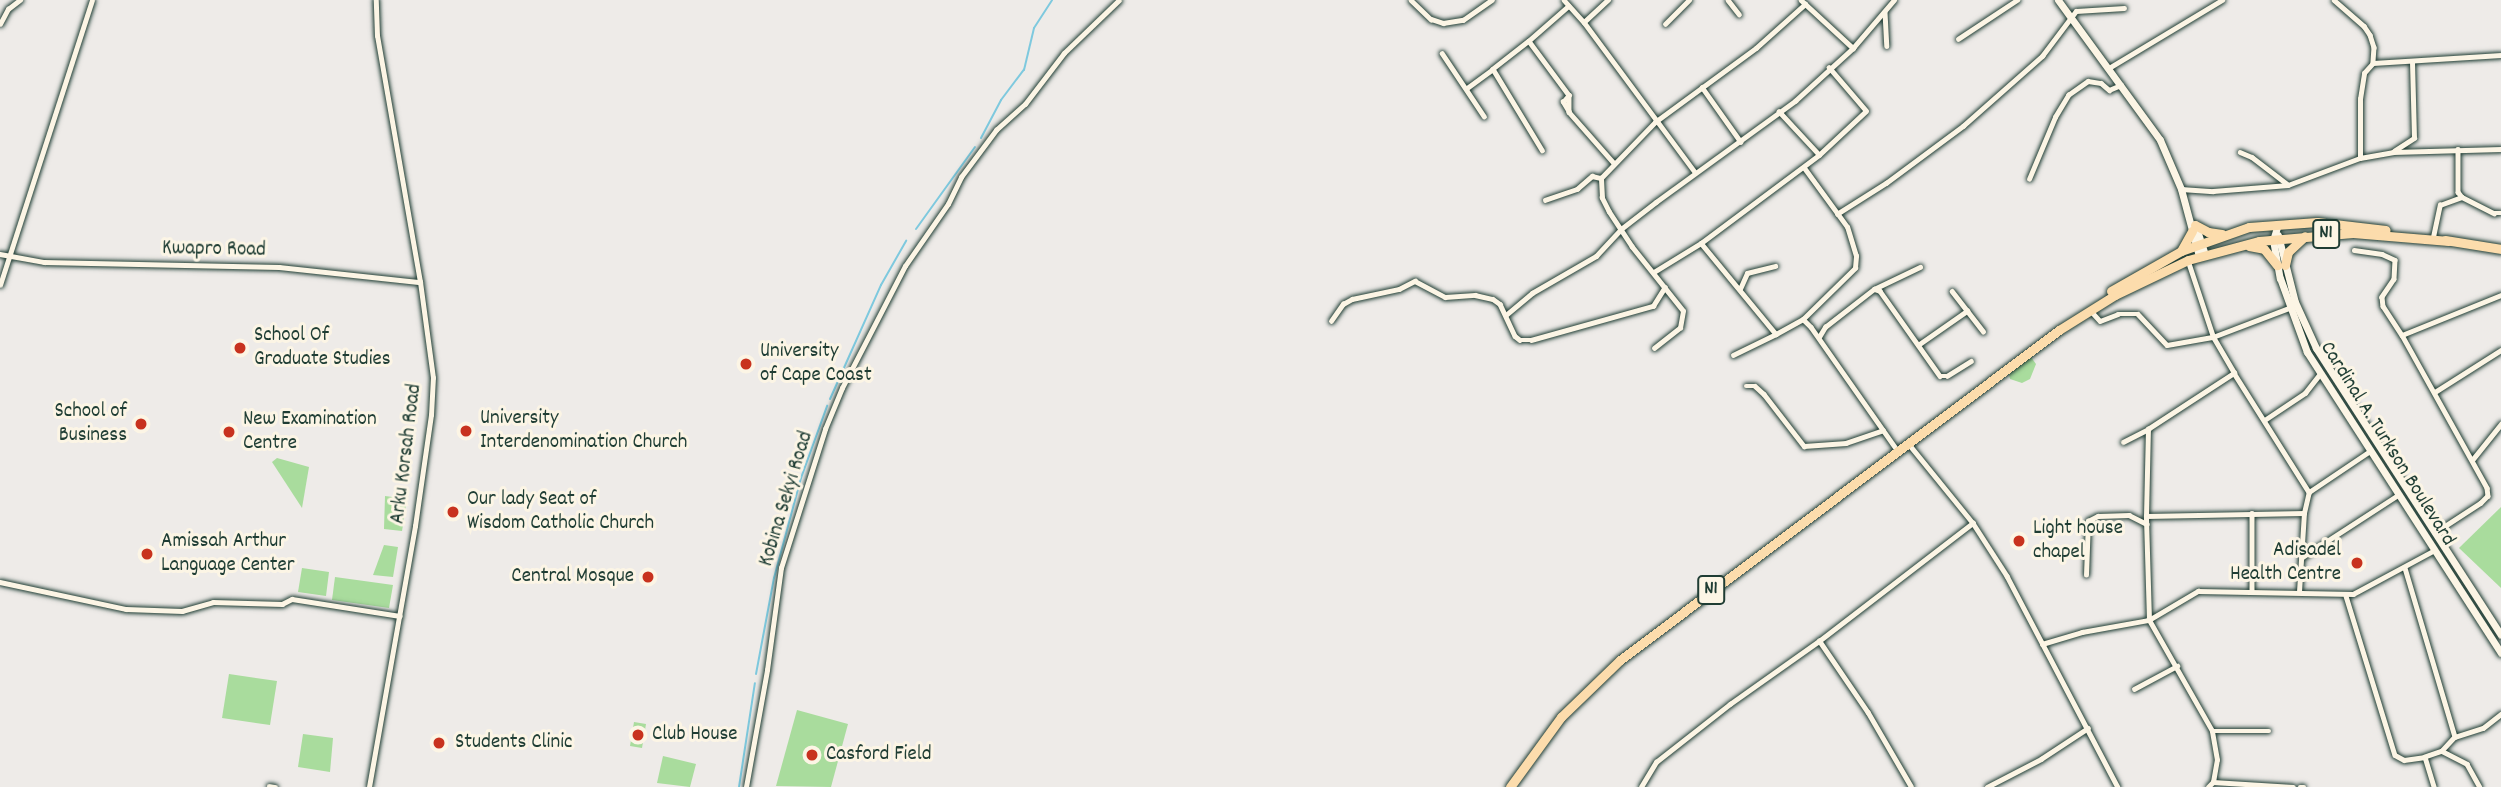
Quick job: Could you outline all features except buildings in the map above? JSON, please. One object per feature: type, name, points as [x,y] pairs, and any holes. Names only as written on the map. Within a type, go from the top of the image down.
[{"type":"highway","points":[[2181,251],[2192,225],[2208,232],[2224,234]]},
{"type":"highway","name":"N1","points":[[1510,787],[1561,718],[1620,660],[2121,285],[2181,251],[2224,234],[2352,225],[2434,237],[2449,242]]},
{"type":"highway","name":"N1","points":[[2074,320],[2148,277],[2188,260],[2243,245],[2274,232],[2353,233],[2501,249]]},
{"type":"highway","points":[[2243,245],[2264,249],[2281,265],[2294,244],[2307,234]]},
{"type":"street","points":[[0,24],[8,9],[20,0]]},
{"type":"street","points":[[0,285],[92,0]]},
{"type":"street","name":"Arku Korsah Road","points":[[369,787],[400,616],[432,402],[432,359],[377,36],[376,0]]},
{"type":"street","name":"Kobina Sekyi Road","points":[[746,787],[767,670],[776,591],[825,429],[881,312],[921,241],[948,204],[961,177],[996,130],[1025,104],[1064,53],[1118,0]]},
{"type":"street","points":[[1411,0],[1432,19],[1443,23],[1463,20],[1491,0]]},
{"type":"street","points":[[1564,0],[1584,22],[1655,122],[1695,172]]},
{"type":"street","points":[[1584,22],[1608,0]]},
{"type":"street","points":[[1665,24],[1689,0]]},
{"type":"street","points":[[1728,0],[1739,13]]},
{"type":"street","points":[[1506,315],[1532,293],[1596,256],[1622,229],[1779,112],[1853,48],[1894,0]]},
{"type":"street","points":[[1958,39],[2017,0]]},
{"type":"street","points":[[2058,0],[2160,140],[2181,189],[2202,255]]},
{"type":"street","points":[[2109,68],[2222,0]]},
{"type":"street","points":[[2334,0],[2370,35],[2374,47],[2373,63],[2364,73],[2360,99],[2360,158]]},
{"type":"street","points":[[1654,348],[1680,328],[1683,311],[1602,198],[1601,178],[1655,122],[1756,48],[1803,2],[1853,48]]},
{"type":"street","points":[[1467,88],[1529,41],[1569,6]]},
{"type":"street","points":[[1837,214],[1886,183],[1963,125],[2042,55],[2071,16],[2083,9],[2124,8]]},
{"type":"street","points":[[1885,11],[1887,46]]},
{"type":"street","points":[[1529,41],[1569,94],[1569,112],[1614,163]]},
{"type":"street","points":[[1442,53],[1484,116]]},
{"type":"street","points":[[2373,63],[2412,63],[2501,55]]},
{"type":"street","points":[[2393,152],[2414,138],[2412,63]]},
{"type":"street","points":[[1654,272],[1701,243],[1755,200],[1804,168],[1867,111],[1829,68]]},
{"type":"street","points":[[1493,69],[1542,150]]},
{"type":"street","points":[[2029,178],[2055,117],[2068,96],[2088,81],[2101,83],[2109,90],[2121,84]]},
{"type":"street","points":[[1702,87],[1741,142]]},
{"type":"street","points":[[1779,112],[1819,155]]},
{"type":"street","points":[[2458,149],[2456,183],[2462,197],[2494,213],[2501,213]]},
{"type":"street","points":[[2181,189],[2213,191],[2288,185],[2360,158],[2393,152],[2501,149]]},
{"type":"street","points":[[2240,152],[2252,157],[2288,185]]},
{"type":"street","points":[[1733,355],[1803,319],[1855,268],[1854,244],[1837,214],[1804,168]]},
{"type":"street","points":[[1545,200],[1577,189],[1592,176],[1601,178]]},
{"type":"street","points":[[2434,237],[2440,205],[2462,197]]},
{"type":"street","name":"Cardinal A. Turkson Boulevard","points":[[2274,232],[2289,308],[2307,352],[2501,653]]},
{"type":"street","points":[[1701,243],[1776,334]]},
{"type":"street","points":[[2354,250],[2382,254],[2395,260],[2394,279],[2381,301],[2473,459],[2487,488],[2488,496],[2482,503],[2435,533]]},
{"type":"street","name":"Kwapro Road","points":[[0,254],[44,262],[279,267],[420,282]]},
{"type":"street","points":[[2188,260],[2213,337],[2309,492]]},
{"type":"street","name":"Cardinal A. Turkson Boulevard","points":[[2281,265],[2316,348],[2501,635]]},
{"type":"street","points":[[1740,289],[1747,273],[1775,266]]},
{"type":"street","points":[[1819,337],[1825,327],[1874,289],[1920,267]]},
{"type":"street","points":[[1331,321],[1343,304],[1352,299],[1399,289],[1415,281],[1445,297],[1475,295],[1493,299],[1506,315],[1515,336],[1520,340],[1531,340],[1653,306],[1665,287]]},
{"type":"street","points":[[1874,289],[1880,291],[1940,376],[1947,376],[1970,361]]},
{"type":"street","points":[[1952,291],[1983,331]]},
{"type":"street","points":[[2402,335],[2501,295]]},
{"type":"street","points":[[2091,310],[2100,321],[2130,312],[2138,314],[2167,345],[2213,337],[2289,308]]},
{"type":"street","points":[[1918,345],[1967,311]]},
{"type":"street","points":[[1803,319],[1819,337],[1897,451]]},
{"type":"street","points":[[2307,352],[2316,348]]},
{"type":"street","points":[[2435,392],[2501,350]]},
{"type":"street","points":[[2123,442],[2148,429],[2234,373]]},
{"type":"street","points":[[2266,419],[2305,393],[2320,374]]},
{"type":"street","points":[[1746,386],[1755,386],[1764,394],[1804,446],[1854,442],[1883,430]]},
{"type":"street","points":[[2473,459],[2501,424]]},
{"type":"street","points":[[2148,429],[2146,516],[2149,620],[2212,731],[2217,760],[2213,782],[2208,787]]},
{"type":"street","points":[[1908,442],[1973,523],[2007,576],[2118,787]]},
{"type":"street","points":[[2299,592],[2304,513],[2309,492],[2370,451]]},
{"type":"street","points":[[2301,558],[2398,495]]},
{"type":"street","points":[[2252,513],[2252,592]]},
{"type":"street","points":[[2146,516],[2304,513]]},
{"type":"street","points":[[2086,575],[2088,521],[2098,516],[2129,515],[2148,525]]},
{"type":"street","points":[[1641,787],[1656,762],[1973,523]]},
{"type":"street","points":[[2042,644],[2082,632],[2149,620],[2198,591],[2299,592],[2346,596],[2405,568],[2433,551]]},
{"type":"street","points":[[2405,568],[2455,737]]},
{"type":"street","points":[[0,582],[126,609],[182,611],[213,602],[282,604],[292,599],[400,616]]},
{"type":"street","points":[[2458,588],[2467,582]]},
{"type":"street","points":[[2346,596],[2395,755],[2404,760],[2442,751],[2455,737],[2483,728],[2501,714]]},
{"type":"street","points":[[1819,641],[1868,713],[1910,787]]},
{"type":"street","points":[[2134,689],[2177,666]]},
{"type":"street","points":[[1987,787],[2040,760],[2088,728]]},
{"type":"street","points":[[2212,731],[2269,731]]},
{"type":"street","points":[[2442,751],[2467,764],[2480,787]]},
{"type":"street","points":[[2425,757],[2434,787]]},
{"type":"street","points":[[2213,782],[2293,787]]},
{"type":"street","points":[[269,786],[275,787]]},
{"type":"green space","points":[[2031,357],[2036,364],[2030,379],[2022,383],[2010,379],[2009,374]]},
{"type":"green space","points":[[277,458],[309,467],[302,508],[272,462]]},
{"type":"green space","points":[[385,496],[407,499],[402,531],[384,529]]},
{"type":"green space","points":[[2501,507],[2501,588],[2459,548]]},
{"type":"green space","points":[[384,545],[398,547],[393,577],[373,575]]},
{"type":"green space","points":[[302,568],[329,572],[326,596],[298,592]]},
{"type":"green space","points":[[335,577],[393,585],[389,608],[332,600]]},
{"type":"green space","points":[[229,674],[277,681],[270,725],[222,718]]},
{"type":"green space","name":"Casford Field","points":[[797,710],[848,724],[831,787],[776,786]]},
{"type":"green space","name":"Club House","points":[[634,722],[646,724],[642,748],[630,746]]},
{"type":"green space","points":[[303,734],[333,738],[330,772],[298,767]]},
{"type":"green space","points":[[663,756],[696,764],[690,787],[657,783]]},
{"type":"waterway","points":[[981,138],[1001,100],[1024,70],[1034,28],[1052,0]]},
{"type":"waterway","points":[[916,229],[975,147]]},
{"type":"waterway","points":[[830,399],[881,285],[906,241]]},
{"type":"waterway","points":[[756,674],[774,578],[801,478],[827,406]]},
{"type":"waterway","points":[[739,787],[755,683]]},
{"type":"place","name":"School Of Graduate Studies","points":[[240,348]]},
{"type":"place","name":"University of Cape Coast","points":[[746,364]]},
{"type":"place","name":"School of Business","points":[[141,424]]},
{"type":"place","name":"University Interdenomination Church","points":[[466,431]]},
{"type":"place","name":"New Examination Centre","points":[[229,432]]},
{"type":"place","name":"Our lady Seat of Wisdom Catholic Church","points":[[453,512]]},
{"type":"place","name":"Light house chapel","points":[[2019,541]]},
{"type":"place","name":"Amissah Arthur Language Center","points":[[147,554]]},
{"type":"place","name":"Adisadel Health Centre","points":[[2357,563]]},
{"type":"place","name":"Central Mosque","points":[[648,577]]},
{"type":"place","name":"Club House","points":[[638,735]]},
{"type":"place","name":"Students Clinic","points":[[439,743]]},
{"type":"place","name":"Casford Field","points":[[812,755]]}]
